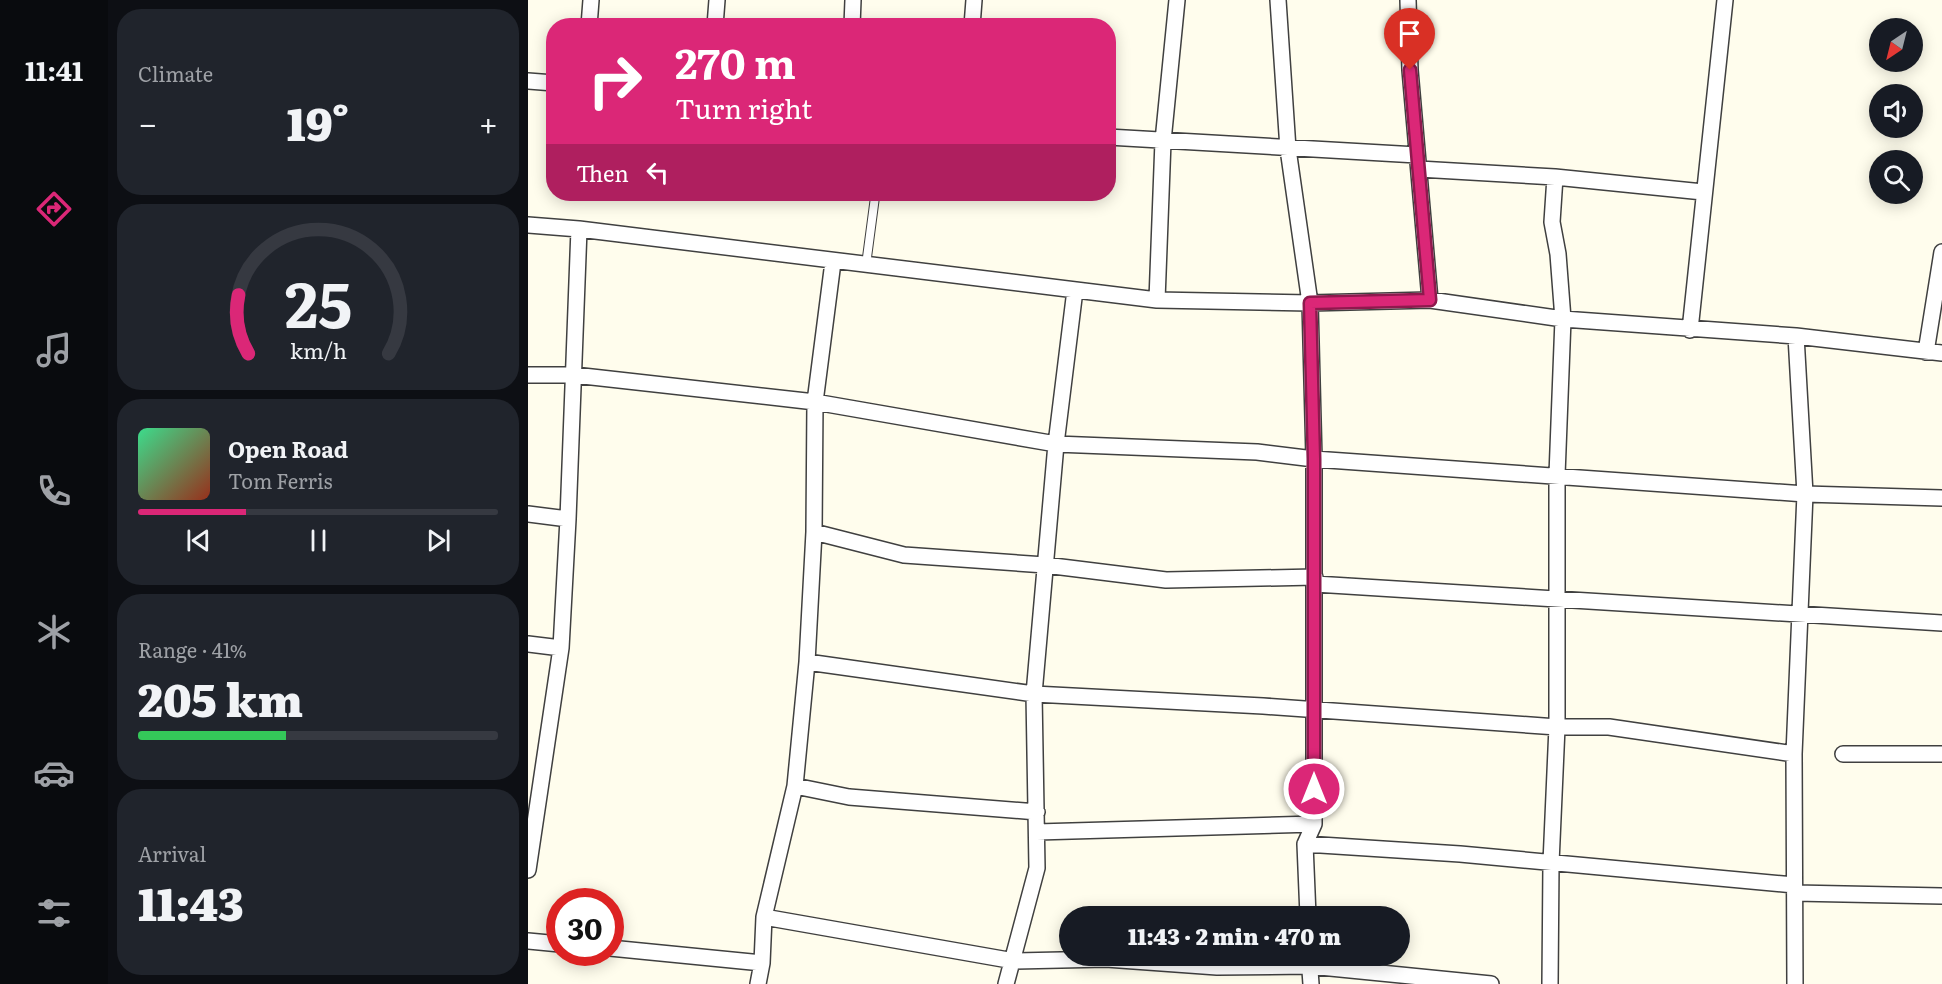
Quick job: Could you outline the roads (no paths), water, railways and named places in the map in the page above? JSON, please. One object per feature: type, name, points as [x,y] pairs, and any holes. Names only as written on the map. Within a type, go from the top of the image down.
[{"type":"street","points":[[590,18],[591,0]]},
{"type":"street","points":[[716,18],[717,0]]},
{"type":"street","points":[[852,18],[853,0]]},
{"type":"street","points":[[973,18],[974,0]]},
{"type":"street","points":[[1157,300],[1163,141],[1177,0]]},
{"type":"street","points":[[1278,0],[1288,149],[1310,303],[1315,580],[1314,824],[1305,844],[1308,906]]},
{"type":"street","points":[[1408,0],[1418,162],[1430,300]]},
{"type":"street","points":[[1690,330],[1725,0]]},
{"type":"street","points":[[528,81],[546,82]]},
{"type":"street","points":[[1116,138],[1288,149],[1703,192]]},
{"type":"street","points":[[1551,984],[1551,863],[1557,727],[1557,475],[1563,319],[1558,254],[1552,222],[1555,177]]},
{"type":"street","points":[[528,225],[579,229],[1157,300],[1310,303],[1430,300],[1563,319],[1796,336],[1934,353],[1942,252]]},
{"type":"street","points":[[528,870],[534,775],[561,648],[579,229]]},
{"type":"street","points":[[758,984],[762,963],[764,917],[795,786],[807,662],[814,532],[815,402],[833,262]]},
{"type":"street","points":[[1006,984],[1037,868],[1034,694],[1056,444],[1075,290]]},
{"type":"street","points":[[1794,984],[1794,754],[1798,615],[1805,494],[1796,336]]},
{"type":"street","points":[[528,375],[574,375],[815,402],[1056,444],[1257,452],[1314,459],[1805,494],[1942,498]]},
{"type":"street","points":[[528,514],[568,519]]},
{"type":"street","points":[[814,532],[904,555],[1046,565],[1166,580],[1315,580],[1557,601],[1942,623]]},
{"type":"street","points":[[528,644],[561,648]]},
{"type":"street","points":[[807,662],[1034,694],[1557,727],[1609,727],[1794,754]]},
{"type":"street","points":[[1843,754],[1942,754]]},
{"type":"street","points":[[795,786],[849,797],[1037,812]]},
{"type":"street","points":[[1037,832],[1314,824]]},
{"type":"street","points":[[1305,844],[1551,863],[1794,889],[1942,896]]},
{"type":"street","points":[[764,917],[1014,961],[1059,960]]},
{"type":"street","points":[[528,941],[546,943]]},
{"type":"street","points":[[624,949],[762,963]]},
{"type":"street","points":[[1203,966],[1232,966]]},
{"type":"street","points":[[1310,966],[1311,984]]},
{"type":"street","points":[[1349,966],[1491,984]]},
{"type":"lane","points":[[866,265],[874,201]]}]
